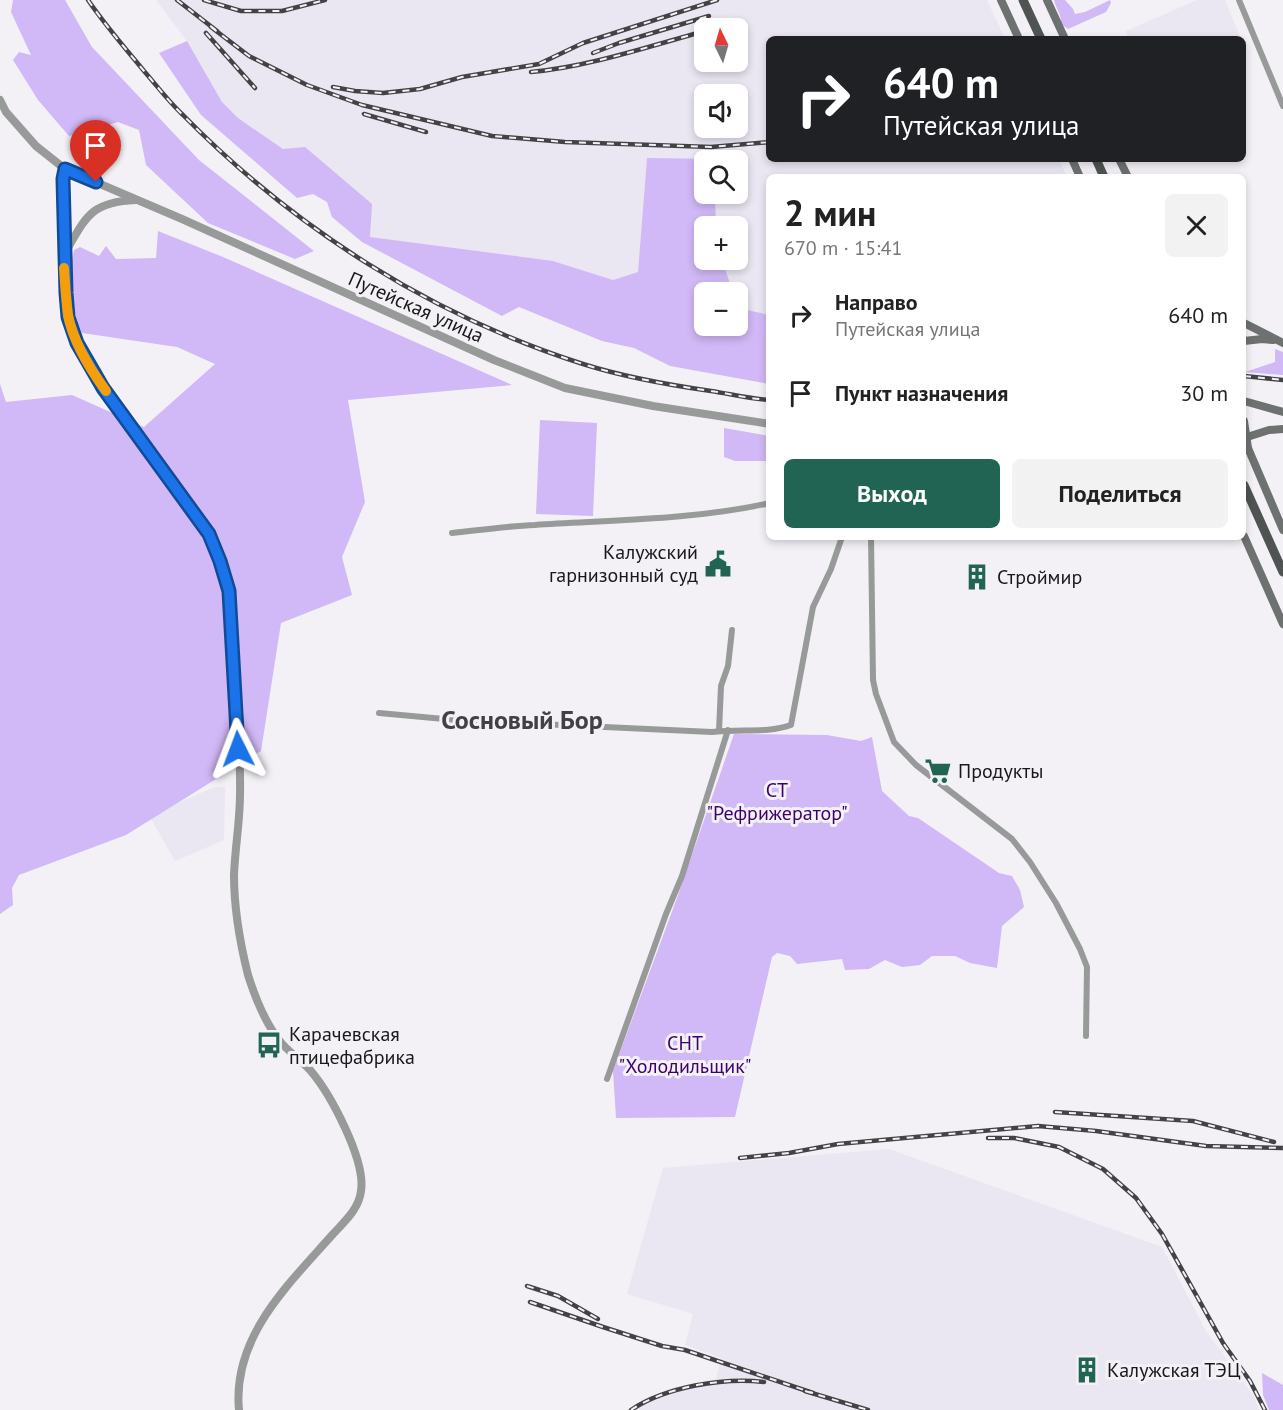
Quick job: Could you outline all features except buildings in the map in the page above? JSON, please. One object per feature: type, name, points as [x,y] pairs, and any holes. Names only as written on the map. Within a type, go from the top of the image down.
[{"type":"main road","points":[[1001,0],[1017,36]]},
{"type":"main road","points":[[1023,0],[1040,36]]},
{"type":"main road","points":[[1047,0],[1064,36]]},
{"type":"main road","points":[[1246,324],[1281,342]]},
{"type":"main road","points":[[1246,341],[1262,339],[1281,342]]},
{"type":"main road","points":[[1246,402],[1283,412]]},
{"type":"main road","points":[[1246,436],[1283,429]]},
{"type":"main road","points":[[1246,442],[1283,530]]},
{"type":"main road","points":[[1246,489],[1283,572]]},
{"type":"main road","points":[[1246,540],[1283,624]]},
{"type":"street","points":[[1239,0],[1283,106]]},
{"type":"street","name":"Путейская улица","points":[[0,100],[6,112],[36,147],[65,169],[140,200],[494,360],[565,388],[653,406],[766,423]]},
{"type":"street","points":[[65,169],[63,179],[64,255],[68,317],[77,343],[103,388],[209,534],[225,574],[229,591],[240,794],[234,875],[236,903],[248,972],[256,1002],[278,1039],[310,1070],[338,1116],[351,1141],[361,1176],[362,1191],[355,1209],[278,1297],[257,1327],[243,1360],[237,1391],[239,1410]]},
{"type":"street","points":[[64,255],[82,224],[93,211],[114,201],[140,200]]},
{"type":"street","points":[[452,533],[533,525],[614,522],[743,509],[766,504]]},
{"type":"street","points":[[379,713],[455,720],[719,731],[778,730],[791,725],[813,607],[841,540]]},
{"type":"street","points":[[871,540],[873,680],[894,742],[916,765],[1012,839],[1030,862],[1056,903],[1087,967],[1086,1036]]},
{"type":"street","points":[[719,731],[721,687],[728,666],[732,630]]},
{"type":"street","points":[[607,1079],[682,876],[728,730]]},
{"type":"shaded area","points":[[156,0],[987,0],[1004,36],[766,36],[766,162],[1060,162],[1066,174],[766,174],[766,314],[748,311],[748,282],[730,282],[725,270],[748,270],[748,216],[716,216],[715,204],[748,204],[748,150],[694,150],[694,160],[647,159],[638,272],[613,280],[553,261],[370,237],[283,149],[238,118],[222,102],[187,41]]},
{"type":"shaded area","points":[[1197,0],[1225,0],[1240,36],[1127,36],[1126,31]]},
{"type":"shaded area","points":[[215,787],[225,787],[224,840],[175,861],[149,815]]},
{"type":"shaded area","points":[[889,1149],[1162,1247],[1206,1331],[1253,1395],[1259,1410],[628,1410],[646,1399],[676,1387],[716,1379],[721,1358],[685,1345],[693,1314],[627,1294],[663,1168]]},
{"type":"green space","points":[[13,0],[65,0],[92,47],[199,160],[314,251],[295,259],[208,223],[146,165],[139,130],[118,122],[69,136],[38,100],[13,60],[19,52],[31,55],[11,12]]},
{"type":"green space","points":[[1054,0],[1065,0],[1075,14],[1085,12],[1110,0],[1111,3],[1106,12],[1068,29],[1061,24]]},
{"type":"green space","points":[[187,41],[222,102],[238,118],[283,149],[305,147],[372,204],[370,237],[553,261],[613,280],[638,272],[647,158],[694,159],[694,204],[715,204],[716,216],[694,216],[694,270],[725,270],[730,282],[694,282],[694,336],[748,336],[748,310],[766,314],[766,383],[670,366],[634,348],[602,341],[519,307],[502,316],[362,242],[332,217],[327,202],[313,194],[297,198],[201,115],[159,53]]},
{"type":"green space","points":[[158,231],[223,257],[512,385],[348,400],[365,502],[342,557],[352,595],[281,623],[261,751],[126,835],[19,875],[12,888],[13,905],[0,914],[0,384],[6,402],[72,395],[144,427],[215,364],[177,347],[82,333],[75,312],[70,282],[74,250],[80,247],[99,256],[106,246],[116,259],[156,258]]},
{"type":"green space","points":[[1275,349],[1283,352],[1283,375],[1246,372],[1246,372],[1275,362]]},
{"type":"green space","points":[[540,420],[597,423],[593,516],[536,514]]},
{"type":"green space","points":[[724,428],[766,435],[766,461],[735,461],[724,457]]},
{"type":"green space","points":[[734,734],[827,735],[861,741],[872,737],[882,791],[909,816],[918,818],[999,873],[1012,876],[1020,890],[1024,907],[1002,926],[997,968],[970,963],[955,956],[932,956],[920,965],[902,967],[885,960],[869,969],[845,970],[842,959],[797,964],[790,956],[777,953],[772,957],[735,1117],[616,1118],[613,1071]]},
{"type":"green space","points":[[1262,1373],[1283,1385],[1283,1410],[1269,1410],[1263,1395]]},
{"type":"railway","points":[[88,0],[168,99],[226,156],[271,195],[368,264],[472,321],[583,364],[647,380],[766,400]]},
{"type":"railway","points":[[177,0],[217,31]]},
{"type":"railway","points":[[204,0],[241,11],[282,11],[325,0]]},
{"type":"railway","points":[[333,87],[383,93],[420,89],[462,77],[539,64],[583,43],[717,0]]},
{"type":"railway","points":[[593,53],[709,16]]},
{"type":"railway","points":[[211,27],[249,56],[307,85],[362,105],[492,136],[565,142],[711,147],[766,142]]},
{"type":"railway","points":[[206,33],[255,88]]},
{"type":"railway","points":[[531,72],[597,61],[694,34]]},
{"type":"railway","points":[[364,114],[426,132]]},
{"type":"railway","points":[[1246,376],[1283,380]]},
{"type":"railway","points":[[1055,1112],[1193,1121],[1274,1142]]},
{"type":"railway","points":[[740,1158],[789,1153],[838,1144],[1038,1126],[1096,1131],[1206,1146],[1283,1148]]},
{"type":"railway","points":[[988,1138],[1014,1138],[1059,1147],[1103,1169],[1136,1198],[1162,1234],[1223,1343],[1250,1381],[1265,1410]]},
{"type":"railway","points":[[527,1286],[558,1296],[598,1319]]},
{"type":"railway","points":[[530,1302],[813,1393]]},
{"type":"railway","points":[[631,1410],[660,1395],[695,1386],[731,1381],[764,1382]]},
{"type":"railway","points":[[805,1391],[868,1410]]},
{"type":"slow traffic","points":[[64,268],[68,317],[72,330],[77,343],[106,391]]},
{"type":"place","name":"Калужский гарнизонный суд","points":[[718,564]]},
{"type":"place","name":"Строймир","points":[[977,577]]},
{"type":"place","name":"Продукты","points":[[938,771]]},
{"type":"place","name":"Карачевская птицефабрика","points":[[269,1045]]},
{"type":"place","name":"Калужская ТЭЦ","points":[[1087,1370]]},
{"type":"district","name":"Сосновый Бор","points":[[522,720]]},
{"type":"route","points":[[96,182],[65,169],[63,179],[64,255],[68,317],[77,343],[103,388],[209,534],[215,547],[229,591],[238,749]]},
{"type":"park label","name":"СТ \"Рефрижератор\"","points":[[777,802]]},
{"type":"park label","name":"СНТ \"Холодильщик\"","points":[[685,1054]]}]
